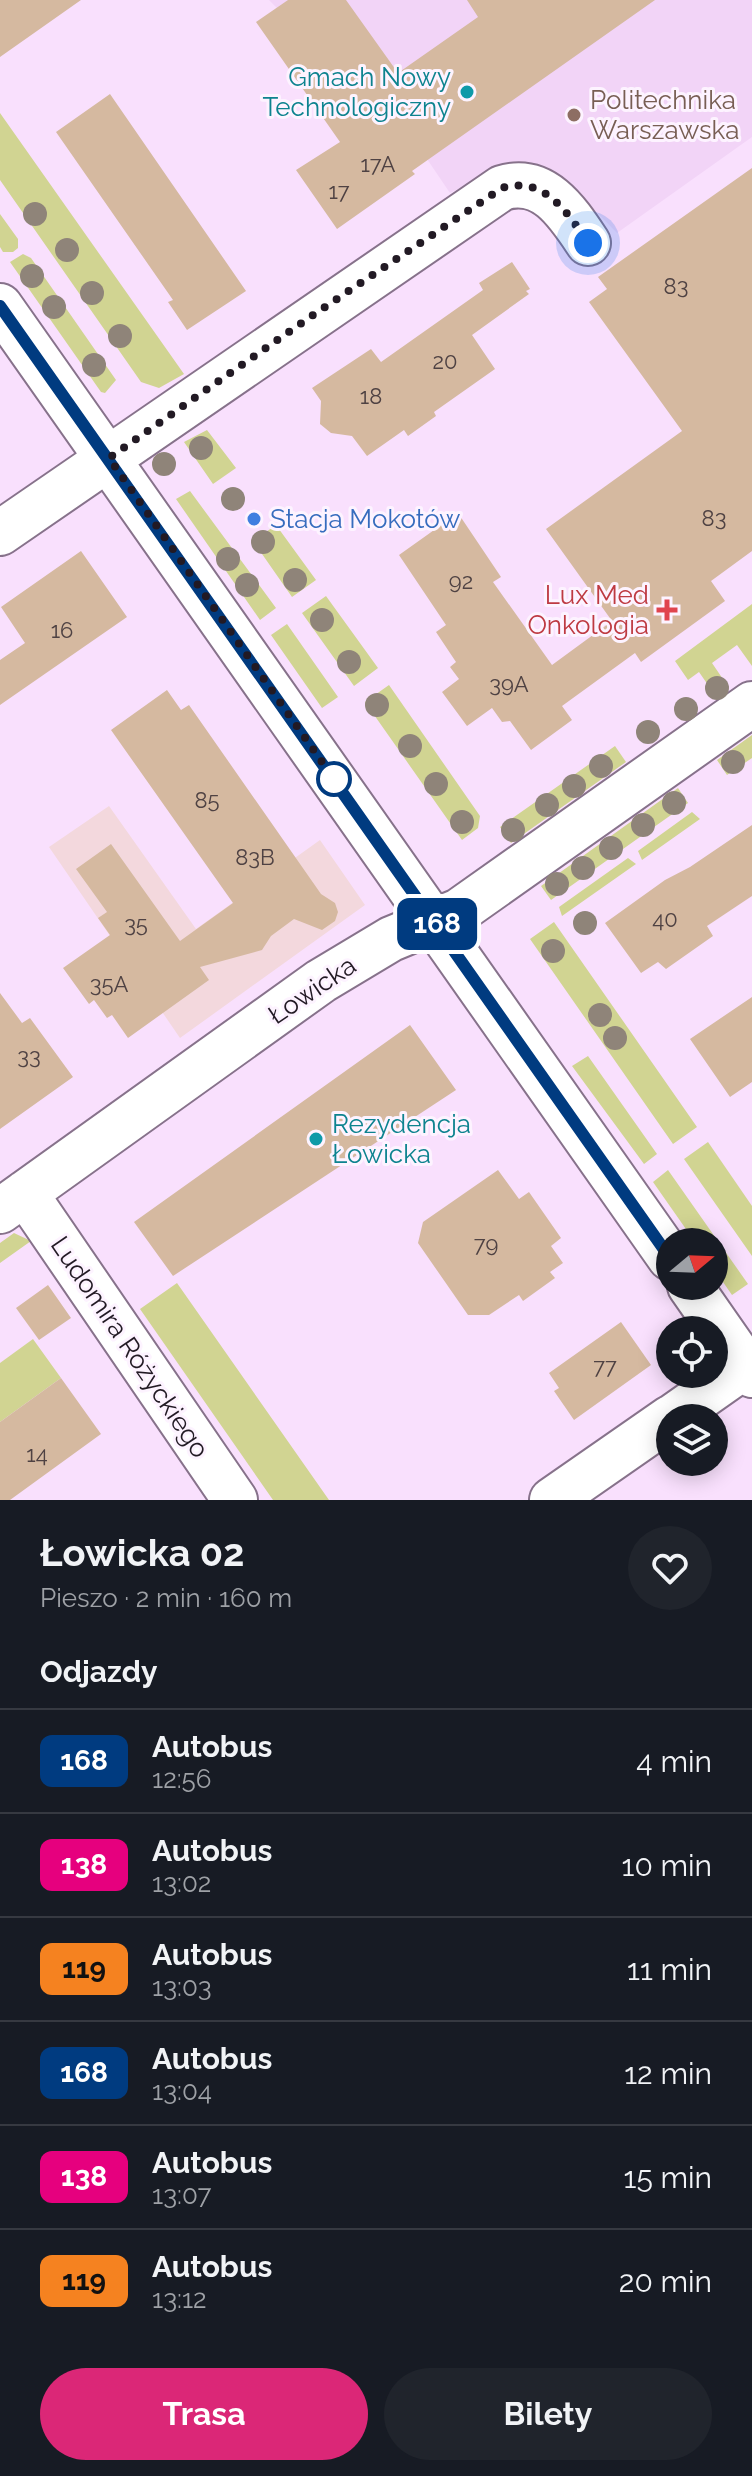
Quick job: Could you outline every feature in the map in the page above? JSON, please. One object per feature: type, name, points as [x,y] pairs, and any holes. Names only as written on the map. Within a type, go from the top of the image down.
[{"type":"street","points":[[0,533],[206,388],[502,188],[517,183],[533,186],[551,197],[568,214],[588,243]]},
{"type":"street","points":[[0,306],[656,1238]]},
{"type":"street","name":"Łowicka","points":[[13,1202],[321,981],[391,939],[459,911],[752,704]]},
{"type":"street","name":"Ludomira Różyckiego","points":[[13,1202],[235,1500]]},
{"type":"street","points":[[694,1404],[749,1371],[700,1300]]},
{"type":"street","points":[[552,1500],[656,1428]]},
{"type":"shaded area","name":"Politechnika Warszawska","points":[[269,0],[752,0],[752,137],[617,233],[569,184],[546,170],[503,166],[450,193],[427,159]]},
{"type":"shaded area","points":[[109,806],[196,929],[320,840],[365,905],[180,1038],[49,847]]},
{"type":"green space","points":[[0,113],[184,374],[159,388],[141,382],[0,180]]},
{"type":"green space","points":[[0,214],[18,239],[18,248],[13,252],[3,252],[0,247]]},
{"type":"green space","points":[[23,254],[31,258],[116,380],[105,393],[101,392],[10,262]]},
{"type":"green space","points":[[207,430],[236,468],[213,484],[184,442]]},
{"type":"green space","points":[[190,491],[276,608],[260,620],[176,499]]},
{"type":"green space","points":[[276,525],[316,580],[292,597],[253,541]]},
{"type":"green space","points":[[326,596],[378,668],[354,686],[302,613]]},
{"type":"green space","points":[[752,604],[752,666],[737,645],[712,663],[729,688],[717,698],[699,672],[688,680],[675,661]]},
{"type":"green space","points":[[287,624],[338,697],[322,708],[271,635]]},
{"type":"green space","points":[[389,685],[480,816],[478,828],[462,840],[365,702]]},
{"type":"green space","points":[[752,735],[752,758],[727,775],[717,760]]},
{"type":"green space","points":[[615,746],[626,762],[511,843],[500,827]]},
{"type":"green space","points":[[678,788],[688,803],[551,900],[541,886]]},
{"type":"green space","points":[[692,812],[700,819],[642,860],[638,851]]},
{"type":"green space","points":[[628,858],[636,864],[562,916],[559,907]]},
{"type":"green space","points":[[554,922],[697,1127],[673,1144],[530,939]]},
{"type":"green space","points":[[588,1056],[657,1154],[644,1164],[572,1066]]},
{"type":"green space","points":[[708,1142],[752,1206],[752,1256],[684,1159]]},
{"type":"green space","points":[[668,1170],[709,1228],[685,1228],[653,1182]]},
{"type":"green space","points":[[14,1233],[31,1241],[0,1263],[0,1243]]},
{"type":"green space","points":[[728,1256],[748,1284],[732,1295],[728,1289]]},
{"type":"green space","points":[[177,1283],[329,1500],[273,1500],[140,1309]]},
{"type":"green space","points":[[33,1339],[61,1378],[0,1422],[0,1363]]},
{"type":"building","points":[[0,0],[81,0],[0,57]]},
{"type":"building","points":[[288,0],[346,0],[398,73],[478,17],[467,0],[655,0],[412,171],[415,174],[337,229],[296,170],[340,142],[256,22]]},
{"type":"building","points":[[110,94],[246,291],[187,330],[168,302],[173,300],[56,132]]},
{"type":"building","points":[[752,168],[752,551],[711,581],[725,601],[641,662],[635,653],[562,706],[572,720],[531,750],[510,721],[502,722],[492,708],[467,726],[442,692],[459,679],[450,667],[456,662],[436,632],[446,625],[399,555],[458,513],[501,577],[493,582],[552,665],[612,621],[546,529],[682,431],[589,302],[607,289],[598,277]]},
{"type":"building","points":[[512,262],[530,289],[526,291],[529,294],[472,335],[495,369],[434,412],[436,416],[408,436],[404,430],[367,456],[352,436],[331,433],[320,424],[321,401],[312,388],[371,349],[381,362],[483,290],[479,283]]},
{"type":"building","points":[[81,551],[127,617],[0,705],[0,660],[25,643],[1,607]]},
{"type":"building","points":[[167,690],[181,710],[189,705],[321,894],[335,903],[338,912],[335,921],[322,930],[294,919],[271,936],[262,950],[200,967],[209,980],[128,1038],[112,1015],[107,1018],[94,1000],[89,1004],[63,968],[110,935],[98,918],[107,912],[76,869],[111,844],[180,941],[233,903],[111,730]]},
{"type":"building","points":[[752,825],[752,896],[707,926],[713,936],[666,969],[658,962],[641,973],[605,923],[665,880]]},
{"type":"building","points":[[0,993],[22,1023],[30,1018],[73,1077],[0,1129]]},
{"type":"building","points":[[752,997],[752,1082],[730,1097],[690,1039]]},
{"type":"building","name":"Rezydencja Łowicka","points":[[410,1025],[456,1090],[173,1276],[134,1222]]},
{"type":"building","points":[[498,1170],[519,1199],[529,1192],[561,1238],[551,1246],[563,1263],[550,1272],[555,1278],[523,1301],[519,1295],[489,1315],[468,1315],[418,1243],[423,1222]]},
{"type":"building","points":[[48,1285],[71,1318],[39,1340],[16,1308]]},
{"type":"building","points":[[621,1322],[651,1365],[574,1420],[554,1391],[559,1388],[549,1373]]},
{"type":"building","points":[[61,1378],[101,1434],[10,1500],[0,1500],[0,1422]]},
{"type":"bus line","name":"168","points":[[0,306],[656,1238]]},
{"type":"place","name":"Gmach Nowy Technologiczny","points":[[467,92]]},
{"type":"place","name":"Politechnika Warszawska","points":[[574,115]]},
{"type":"place","name":"Stacja Mokotów","points":[[254,519]]},
{"type":"place","name":"Lux Med Onkologia","points":[[667,610]]},
{"type":"place","name":"Rezydencja Łowicka","points":[[316,1139]]},
{"type":"route","points":[[334,779],[336,782],[109,458],[193,397],[502,188],[517,183],[533,186],[551,197],[568,214],[588,243]]}]
